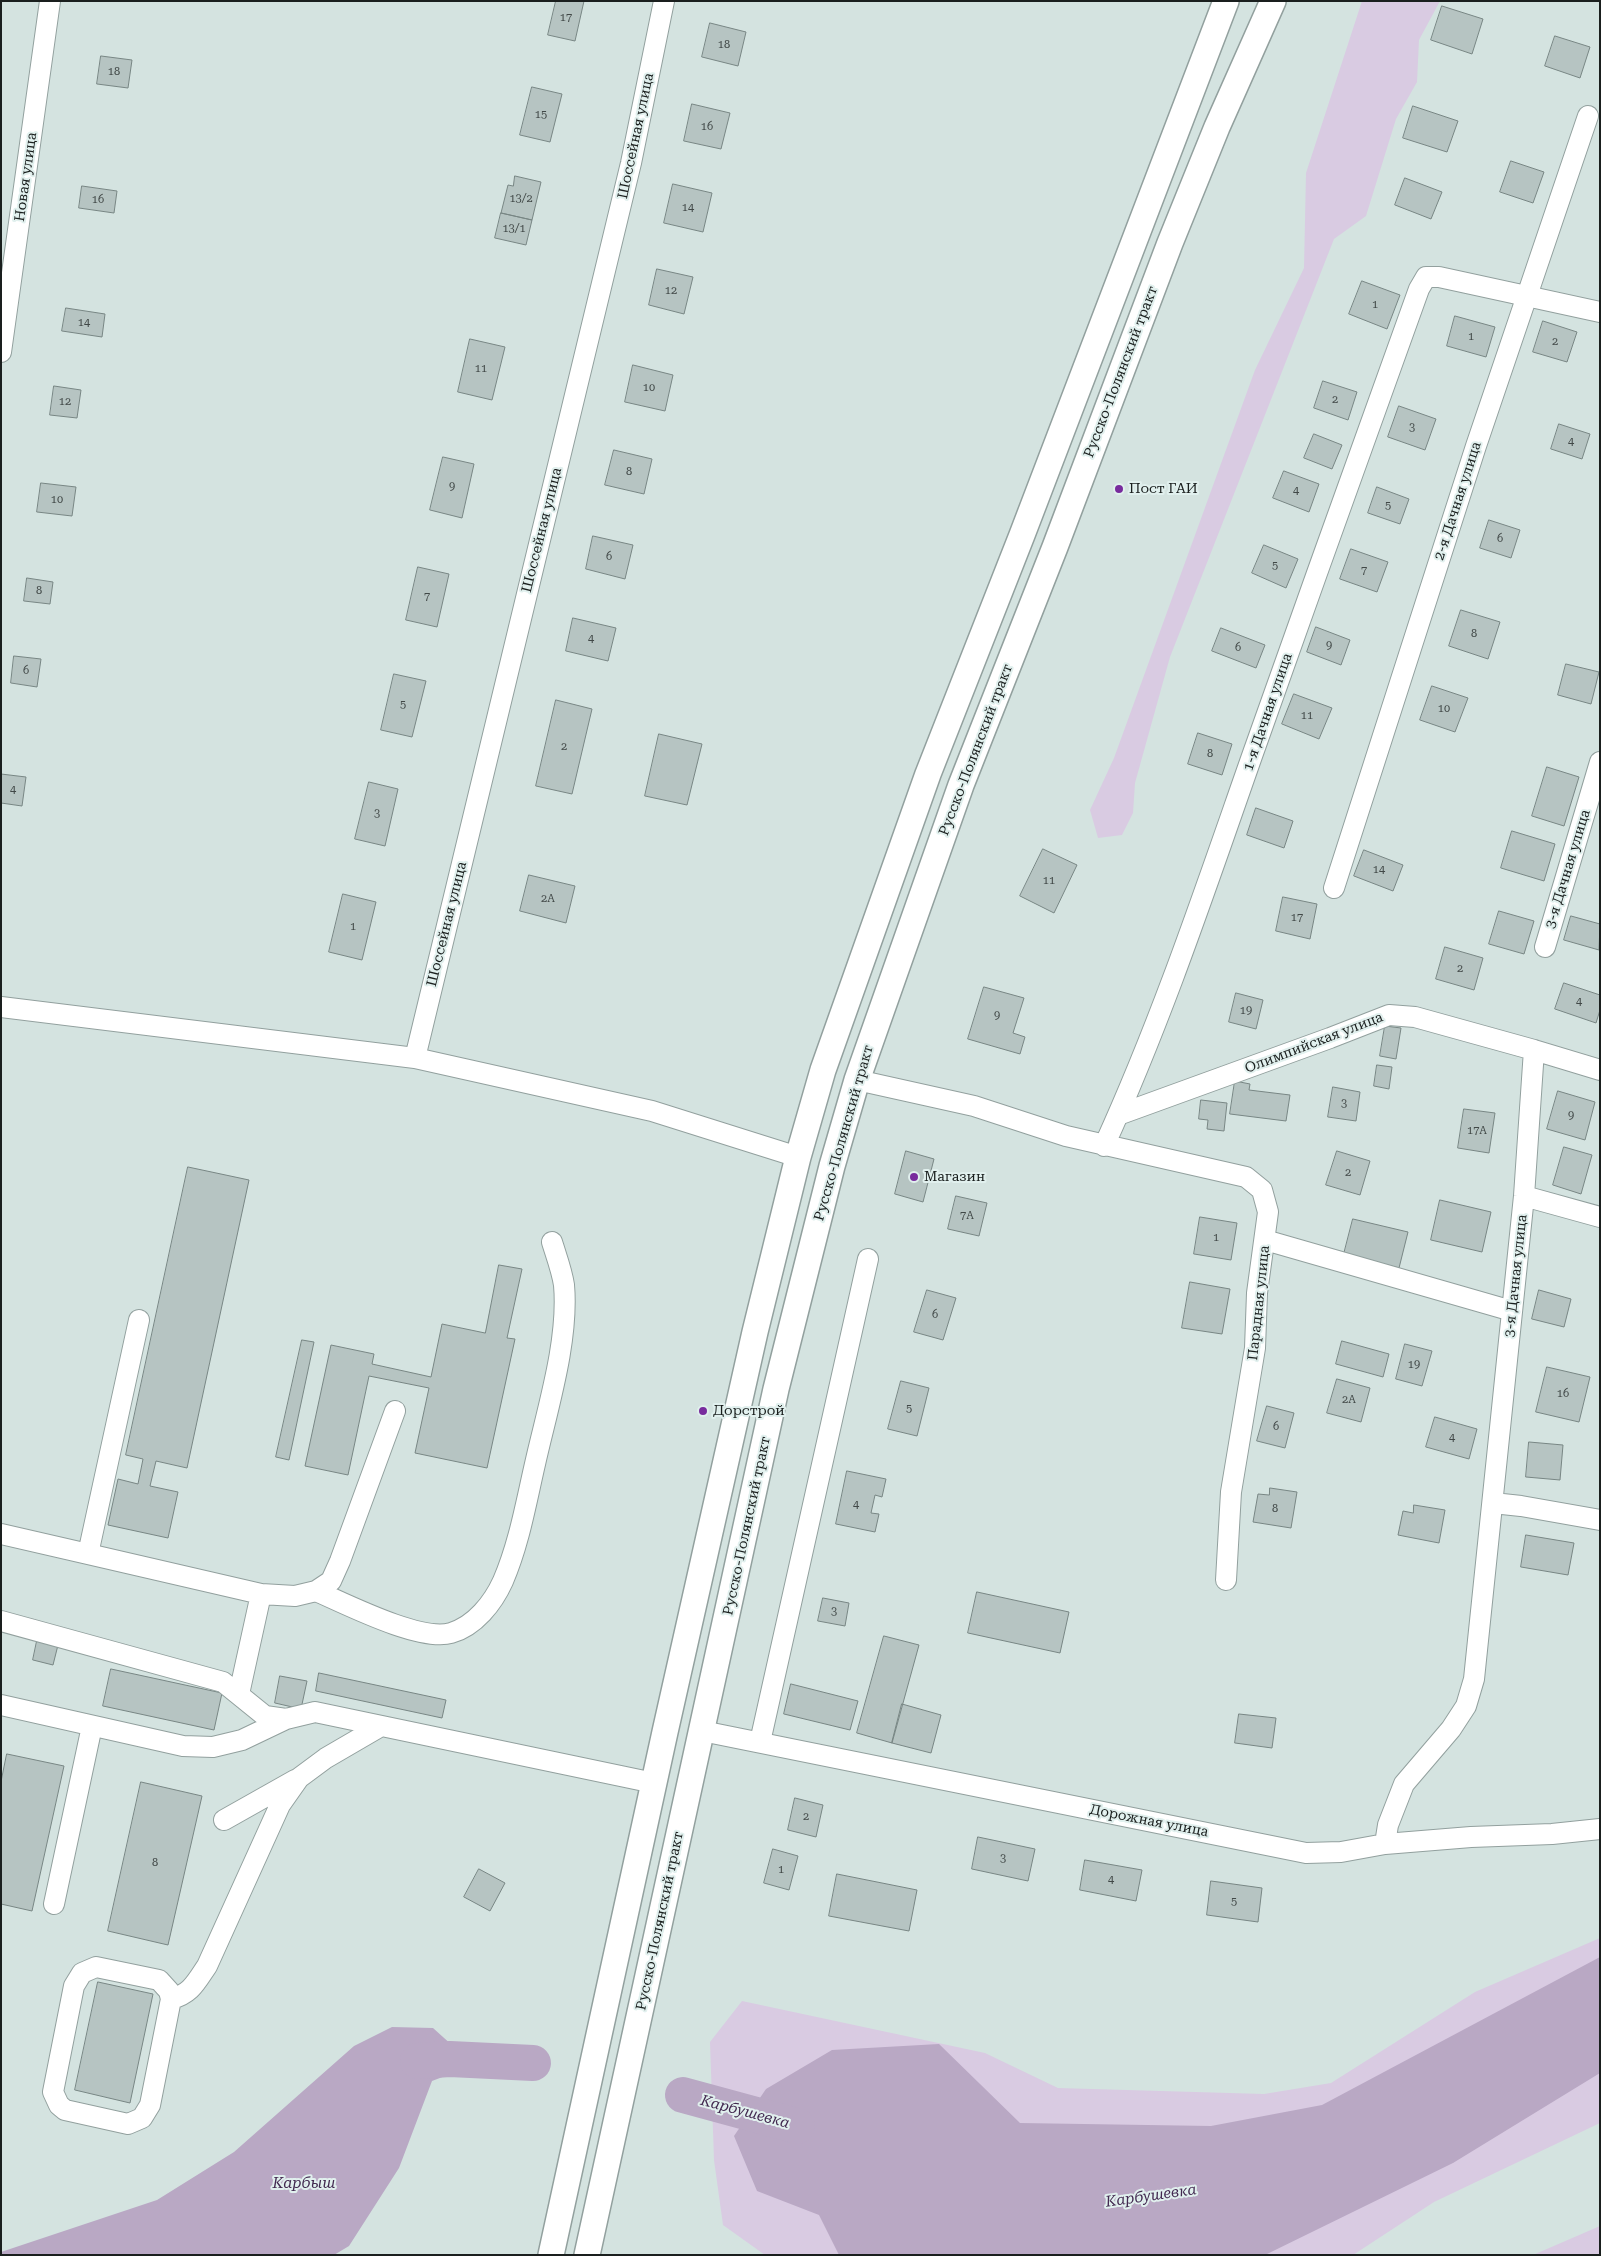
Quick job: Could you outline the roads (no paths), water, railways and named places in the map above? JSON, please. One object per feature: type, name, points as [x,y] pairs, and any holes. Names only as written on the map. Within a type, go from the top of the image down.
[{"type":"main road","points":[[1206,53],[1216,1]]},
{"type":"main road","points":[[551,2255],[755,1332],[798,1157],[823,1070],[928,774],[1226,1]]},
{"type":"main road","name":"Русско-Полянский тракт","points":[[587,2255],[776,1389],[832,1166],[857,1080],[961,785],[1051,556],[1170,243],[1217,127],[1273,1]]},
{"type":"main road","points":[[1217,127],[1289,1]]},
{"type":"street","name":"Новая улица","points":[[1,352],[50,1]]},
{"type":"street","name":"Шоссейная улица","points":[[415,1058],[631,164],[664,1]]},
{"type":"street","name":"2-я Дачная улица","points":[[1334,888],[1476,446],[1588,116]]},
{"type":"street","name":"1-я Дачная улица","points":[[1104,1146],[1178,966],[1347,486],[1419,289],[1426,277],[1439,277],[1528,296]]},
{"type":"street","points":[[1528,296],[1600,312]]},
{"type":"street","name":"3-я Дачная улица","points":[[1545,947],[1600,762]]},
{"type":"street","points":[[1,1007],[415,1058],[652,1111],[798,1157]]},
{"type":"street","name":"Олимпийская улица","points":[[1118,1115],[1389,1015],[1414,1017],[1600,1070]]},
{"type":"street","name":"3-я Дачная улица","points":[[1385,1844],[1388,1825],[1404,1784],[1451,1729],[1466,1706],[1474,1679],[1524,1196],[1534,1050]]},
{"type":"street","name":"Парадная улица","points":[[857,1080],[974,1106],[1066,1136],[1104,1146],[1246,1177],[1262,1190],[1268,1212],[1257,1293],[1255,1348],[1231,1492],[1226,1580]]},
{"type":"street","points":[[1524,1196],[1600,1217]]},
{"type":"street","points":[[1265,1240],[1512,1311]]},
{"type":"street","points":[[316,1591],[394,1624],[424,1633],[449,1634],[469,1626],[491,1602],[503,1580],[521,1522],[553,1385],[563,1323],[564,1284],[552,1242]]},
{"type":"street","points":[[760,1742],[868,1259]]},
{"type":"street","points":[[88,1554],[140,1320]]},
{"type":"street","points":[[1,1534],[260,1594],[295,1596],[316,1591],[331,1581],[340,1561],[395,1411]]},
{"type":"street","points":[[1493,1502],[1600,1520]]},
{"type":"street","points":[[239,1694],[260,1594]]},
{"type":"street","points":[[1,1621],[223,1682],[265,1716],[286,1719]]},
{"type":"street","points":[[1,1705],[183,1746],[213,1747],[242,1740],[286,1719],[315,1712],[654,1783]]},
{"type":"street","points":[[54,1904],[92,1726]]},
{"type":"street","points":[[224,1820],[299,1778],[326,1758],[381,1726]]},
{"type":"street","name":"Дорожная улица","points":[[702,1731],[1306,1853],[1341,1852],[1385,1844],[1471,1837],[1552,1834],[1600,1829]]},
{"type":"street","points":[[171,1999],[183,1996],[190,1990],[207,1966],[280,1805],[299,1778]]},
{"type":"street","points":[[96,1967],[103,1967],[152,1978],[165,1985],[171,1999],[150,2104],[142,2118],[128,2124],[121,2123],[72,2113],[59,2105],[55,2099],[53,2084],[74,1986],[82,1973],[96,1967]]},
{"type":"water","points":[[1600,1957],[1600,2073],[1453,2163],[1265,2255],[839,2255],[819,2215],[757,2191],[734,2136],[766,2089],[832,2050],[939,2044],[1020,2123],[1211,2126],[1322,2105]]},
{"type":"water","name":"Карбыш","points":[[392,2027],[433,2028],[474,2065],[432,2081],[399,2168],[349,2246],[334,2255],[1,2255],[1,2252],[157,2200],[234,2152],[354,2046]]},
{"type":"waterway","name":"Карбушевка","points":[[418,2061],[450,2059],[533,2063]]},
{"type":"waterway","name":"Карбушевка","points":[[683,2095],[797,2126]]},
{"type":"place","name":"Пост ГАИ","points":[[1119,489]]},
{"type":"place","name":"Магазин","points":[[914,1177]]},
{"type":"place","name":"Дорстрой","points":[[703,1411]]}]
